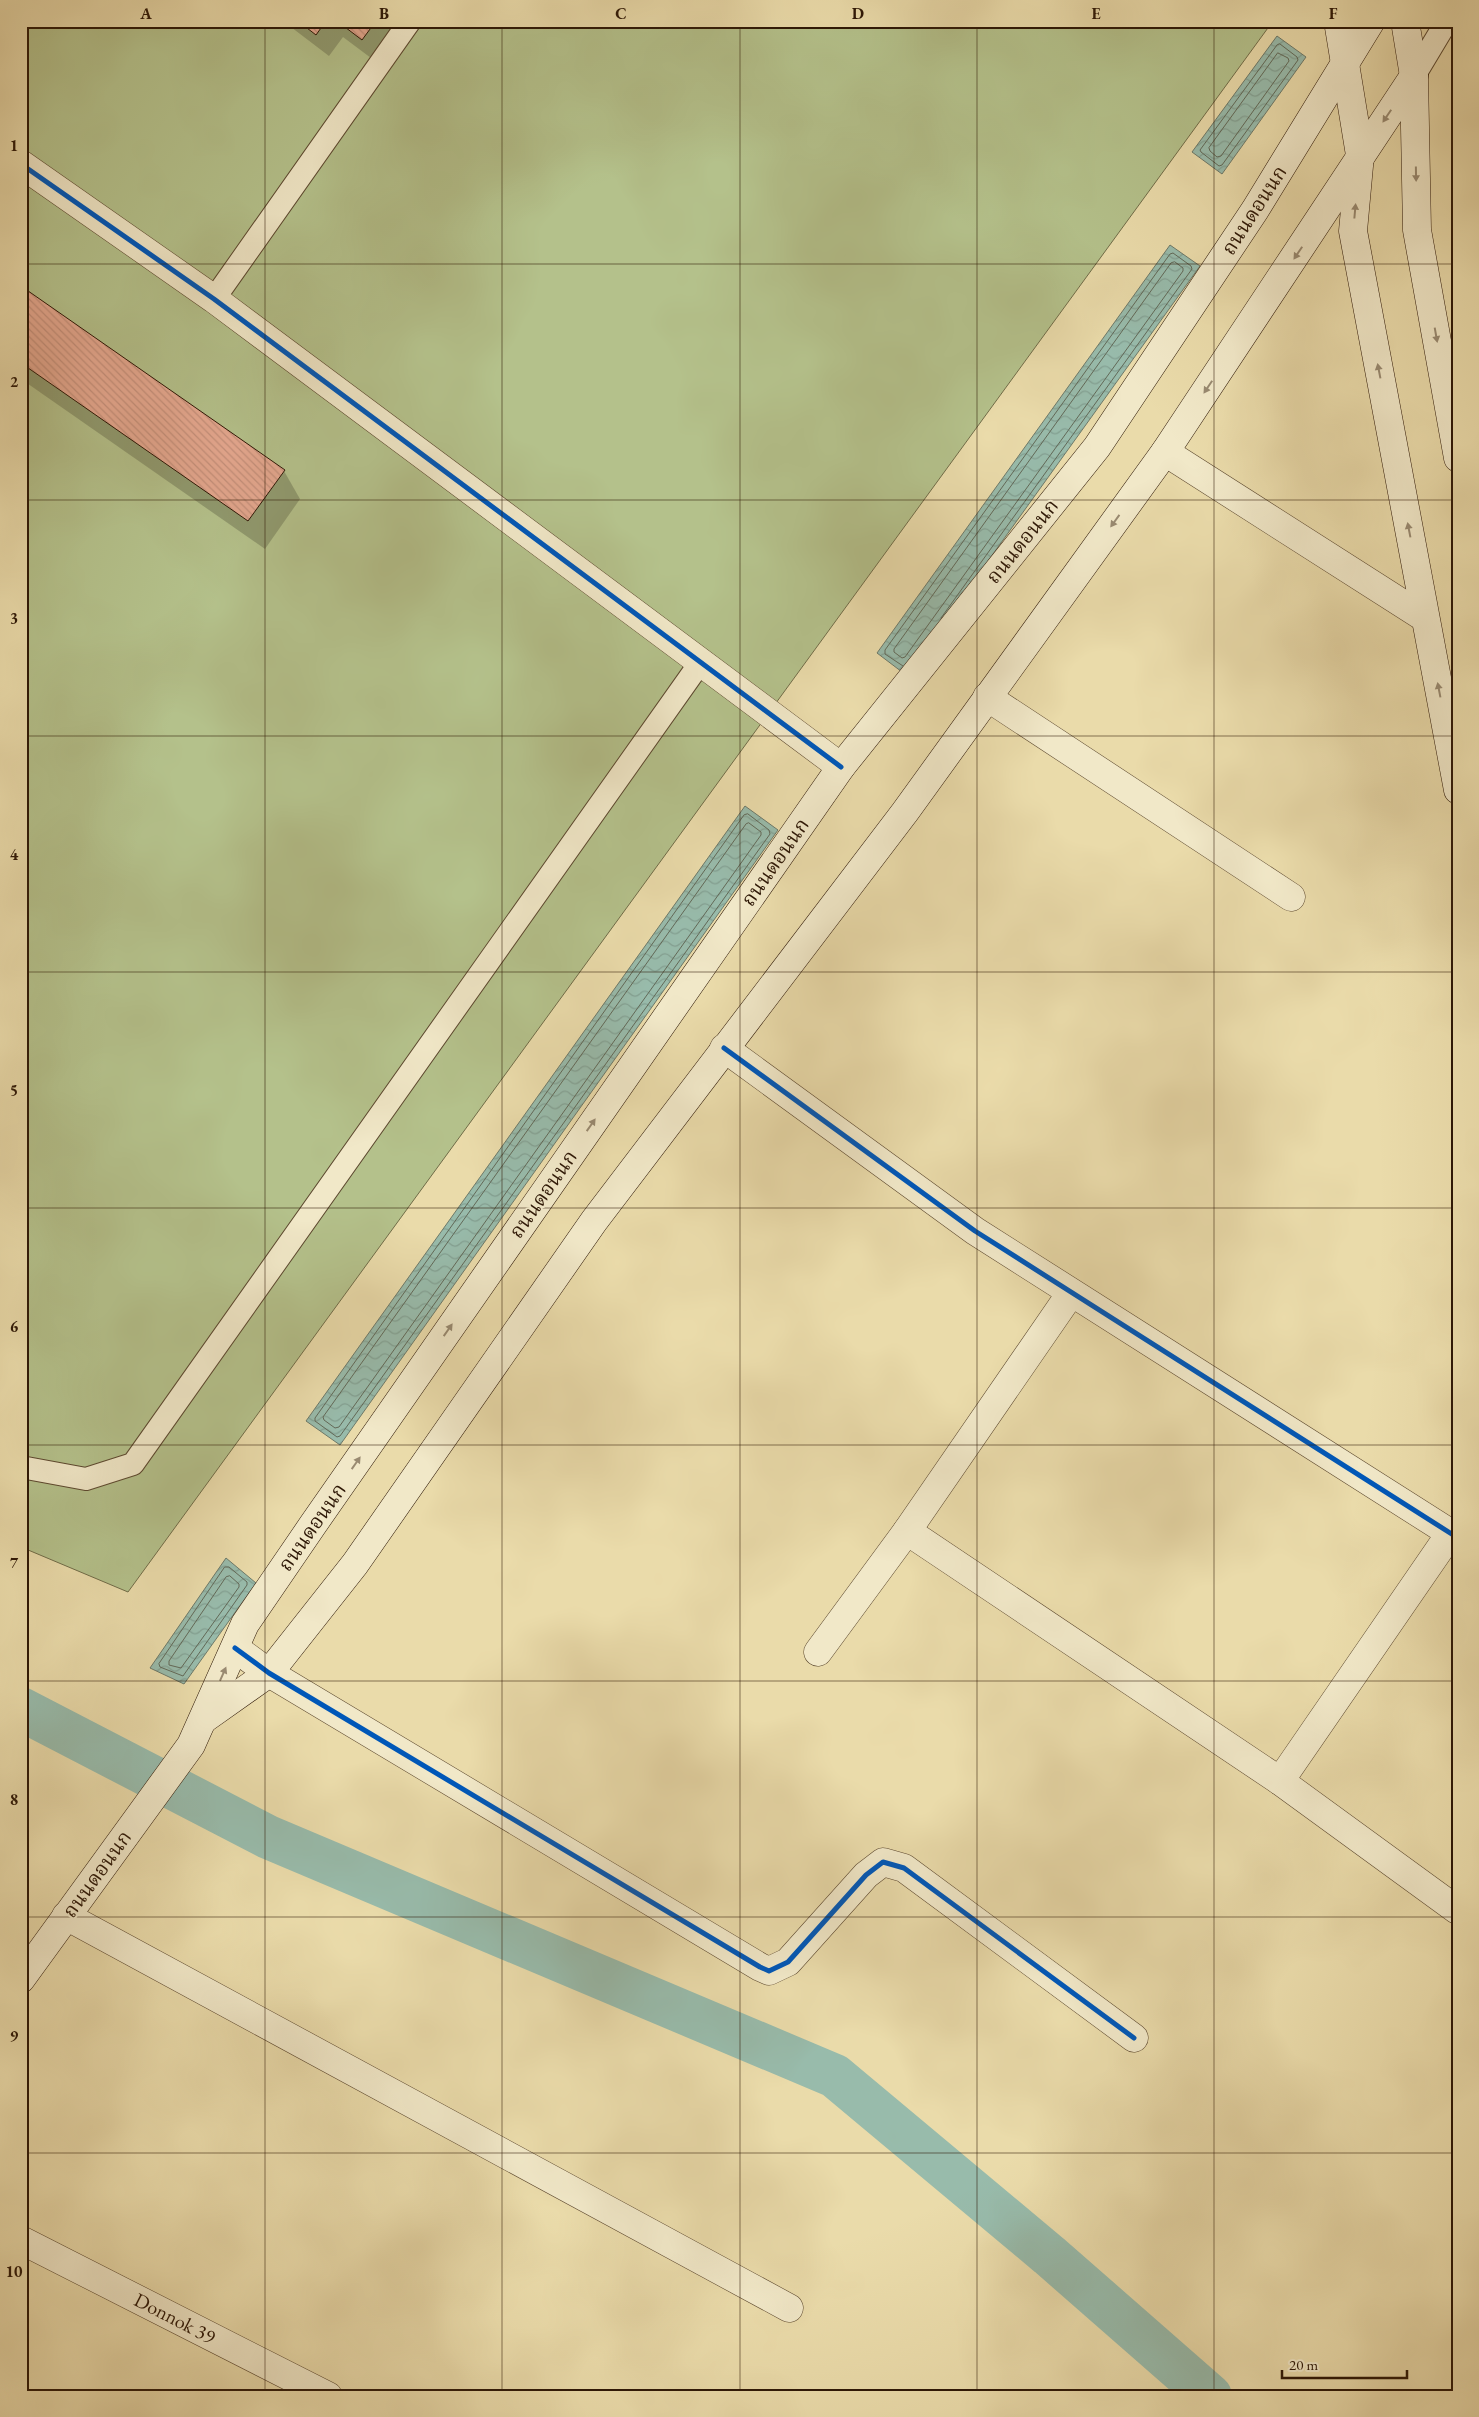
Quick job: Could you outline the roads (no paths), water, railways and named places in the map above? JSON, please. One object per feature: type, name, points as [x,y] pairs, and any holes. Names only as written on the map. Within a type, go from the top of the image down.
[{"type":"street","points":[[1338,21],[1360,155],[1353,232],[1458,790]]},
{"type":"street","name":"ถนนดอนนก","points":[[21,1979],[191,1745],[245,1624],[306,1534],[841,767],[1097,447],[1255,210],[1371,21]]},
{"type":"street","points":[[1405,21],[1414,76],[1417,230],[1458,458]]},
{"type":"street","points":[[203,1719],[270,1673],[355,1564],[594,1221],[905,812],[1164,452],[1414,76]]},
{"type":"street","points":[[21,164],[214,299],[841,767]]},
{"type":"street","points":[[1164,452],[1425,618]]},
{"type":"street","points":[[987,698],[1291,897]]},
{"type":"street","points":[[724,1048],[975,1231],[1454,1536],[1280,1781]]},
{"type":"street","points":[[818,1652],[907,1530],[1072,1293]]},
{"type":"street","points":[[907,1530],[1280,1781],[1457,1910]]},
{"type":"street","points":[[235,1648],[270,1673],[760,1968],[769,1971],[788,1962],[866,1874],[883,1862],[904,1868],[1134,2038]]},
{"type":"street","points":[[66,1916],[789,2308]]},
{"type":"street","name":"Donnok 39","points":[[21,2240],[328,2396]]},
{"type":"lane","points":[[214,299],[410,21]]},
{"type":"lane","points":[[1414,76],[1447,21]]},
{"type":"lane","points":[[21,1467],[86,1479],[133,1464],[700,663]]},
{"type":"water","points":[[1277,36],[1306,57],[1222,174],[1192,152]]},
{"type":"water","points":[[1170,245],[1200,266],[906,675],[877,653]]},
{"type":"water","points":[[745,806],[778,830],[340,1445],[306,1421]]},
{"type":"water","points":[[226,1558],[256,1583],[184,1684],[150,1668]]},
{"type":"waterway","points":[[21,1709],[268,1837],[835,2076],[1049,2255],[1210,2396]]}]
